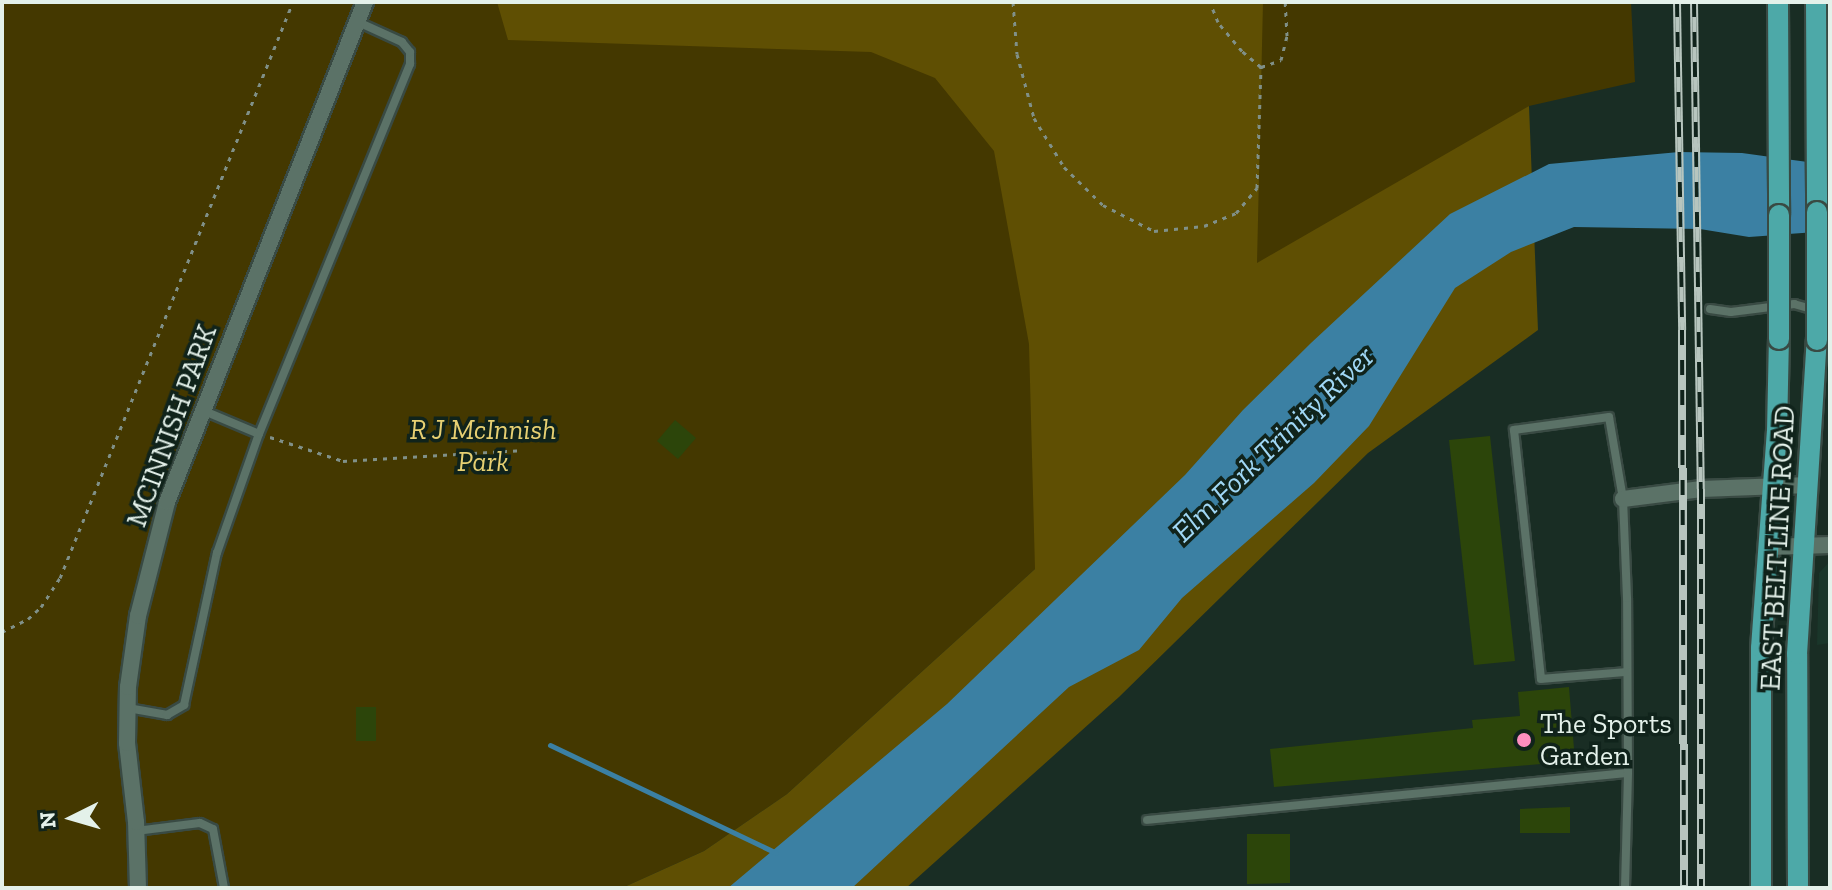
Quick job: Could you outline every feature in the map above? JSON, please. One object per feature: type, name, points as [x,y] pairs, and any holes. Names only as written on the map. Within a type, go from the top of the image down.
[{"type":"main road","name":"EAST BELT LINE ROAD","points":[[1761,888],[1761,648],[1779,339],[1778,2]]},
{"type":"main road","name":"EAST BELT LINE ROAD","points":[[1798,888],[1797,654],[1817,340],[1817,102],[1823,31],[1816,2]]},
{"type":"street","name":"MCINNISH PARK","points":[[138,888],[127,743],[128,708],[138,616],[167,502],[365,2]]},
{"type":"street","points":[[1623,499],[1701,489],[1809,485]]},
{"type":"street","points":[[1768,547],[1830,545]]},
{"type":"lane","points":[[128,708],[167,715],[184,705],[217,553],[259,434],[410,64],[410,52],[402,42],[358,22]]},
{"type":"lane","points":[[1710,309],[1731,312],[1794,304],[1830,314]]},
{"type":"lane","points":[[202,410],[259,434]]},
{"type":"lane","points":[[1625,888],[1628,773],[1627,672],[1623,499],[1609,417],[1514,430],[1541,679],[1627,672]]},
{"type":"lane","points":[[1147,820],[1628,773]]},
{"type":"lane","points":[[136,831],[200,823],[213,829],[224,888]]},
{"type":"path","points":[[2,632],[28,619],[41,607],[60,578],[293,2]]},
{"type":"path","points":[[1013,2],[1017,54],[1034,118],[1064,167],[1103,205],[1154,231],[1204,226],[1236,213],[1257,188],[1261,67]]},
{"type":"path","points":[[1210,2],[1218,22],[1242,51],[1261,67]]},
{"type":"path","points":[[1261,67],[1281,60],[1287,36],[1285,2]]},
{"type":"path","points":[[259,434],[343,461],[521,450]]},
{"type":"shaded area","points":[[497,2],[1263,2],[1257,263],[1529,106],[1538,330],[1368,453],[1119,697],[906,888],[622,888],[704,851],[787,794],[1035,569],[1029,344],[994,151],[935,78],[871,52],[508,40]]},
{"type":"shaded area","points":[[1830,561],[1830,643],[1817,645],[1819,573]]},
{"type":"green space","name":"R J McInnish Park","points":[[2,2],[1631,2],[1635,82],[1529,106],[1035,569],[787,794],[704,851],[622,888],[2,888]]},
{"type":"water","name":"Elm Fork Trinity River","points":[[1679,152],[1742,153],[1830,165],[1830,231],[1749,237],[1700,229],[1574,227],[1511,252],[1455,288],[1369,426],[1314,483],[1182,598],[1139,650],[1069,687],[852,888],[728,888],[947,704],[1185,475],[1243,410],[1311,343],[1450,214],[1549,164]]},
{"type":"building","points":[[675,420],[696,438],[678,459],[657,441]]},
{"type":"building","points":[[1490,436],[1515,661],[1474,665],[1449,440]]},
{"type":"building","points":[[1569,687],[1575,761],[1274,787],[1270,749],[1473,728],[1472,720],[1520,716],[1518,692]]},
{"type":"building","points":[[356,707],[376,707],[376,741],[356,741]]},
{"type":"building","points":[[1570,807],[1570,833],[1520,833],[1520,809]]},
{"type":"building","points":[[1247,834],[1290,834],[1290,883],[1247,884]]},
{"type":"waterway","points":[[550,745],[776,853]]},
{"type":"railway","points":[[1677,2],[1682,330],[1684,888]]},
{"type":"railway","points":[[1694,2],[1701,489],[1701,888]]},
{"type":"place","name":"The Sports Garden","points":[[1524,740]]}]
